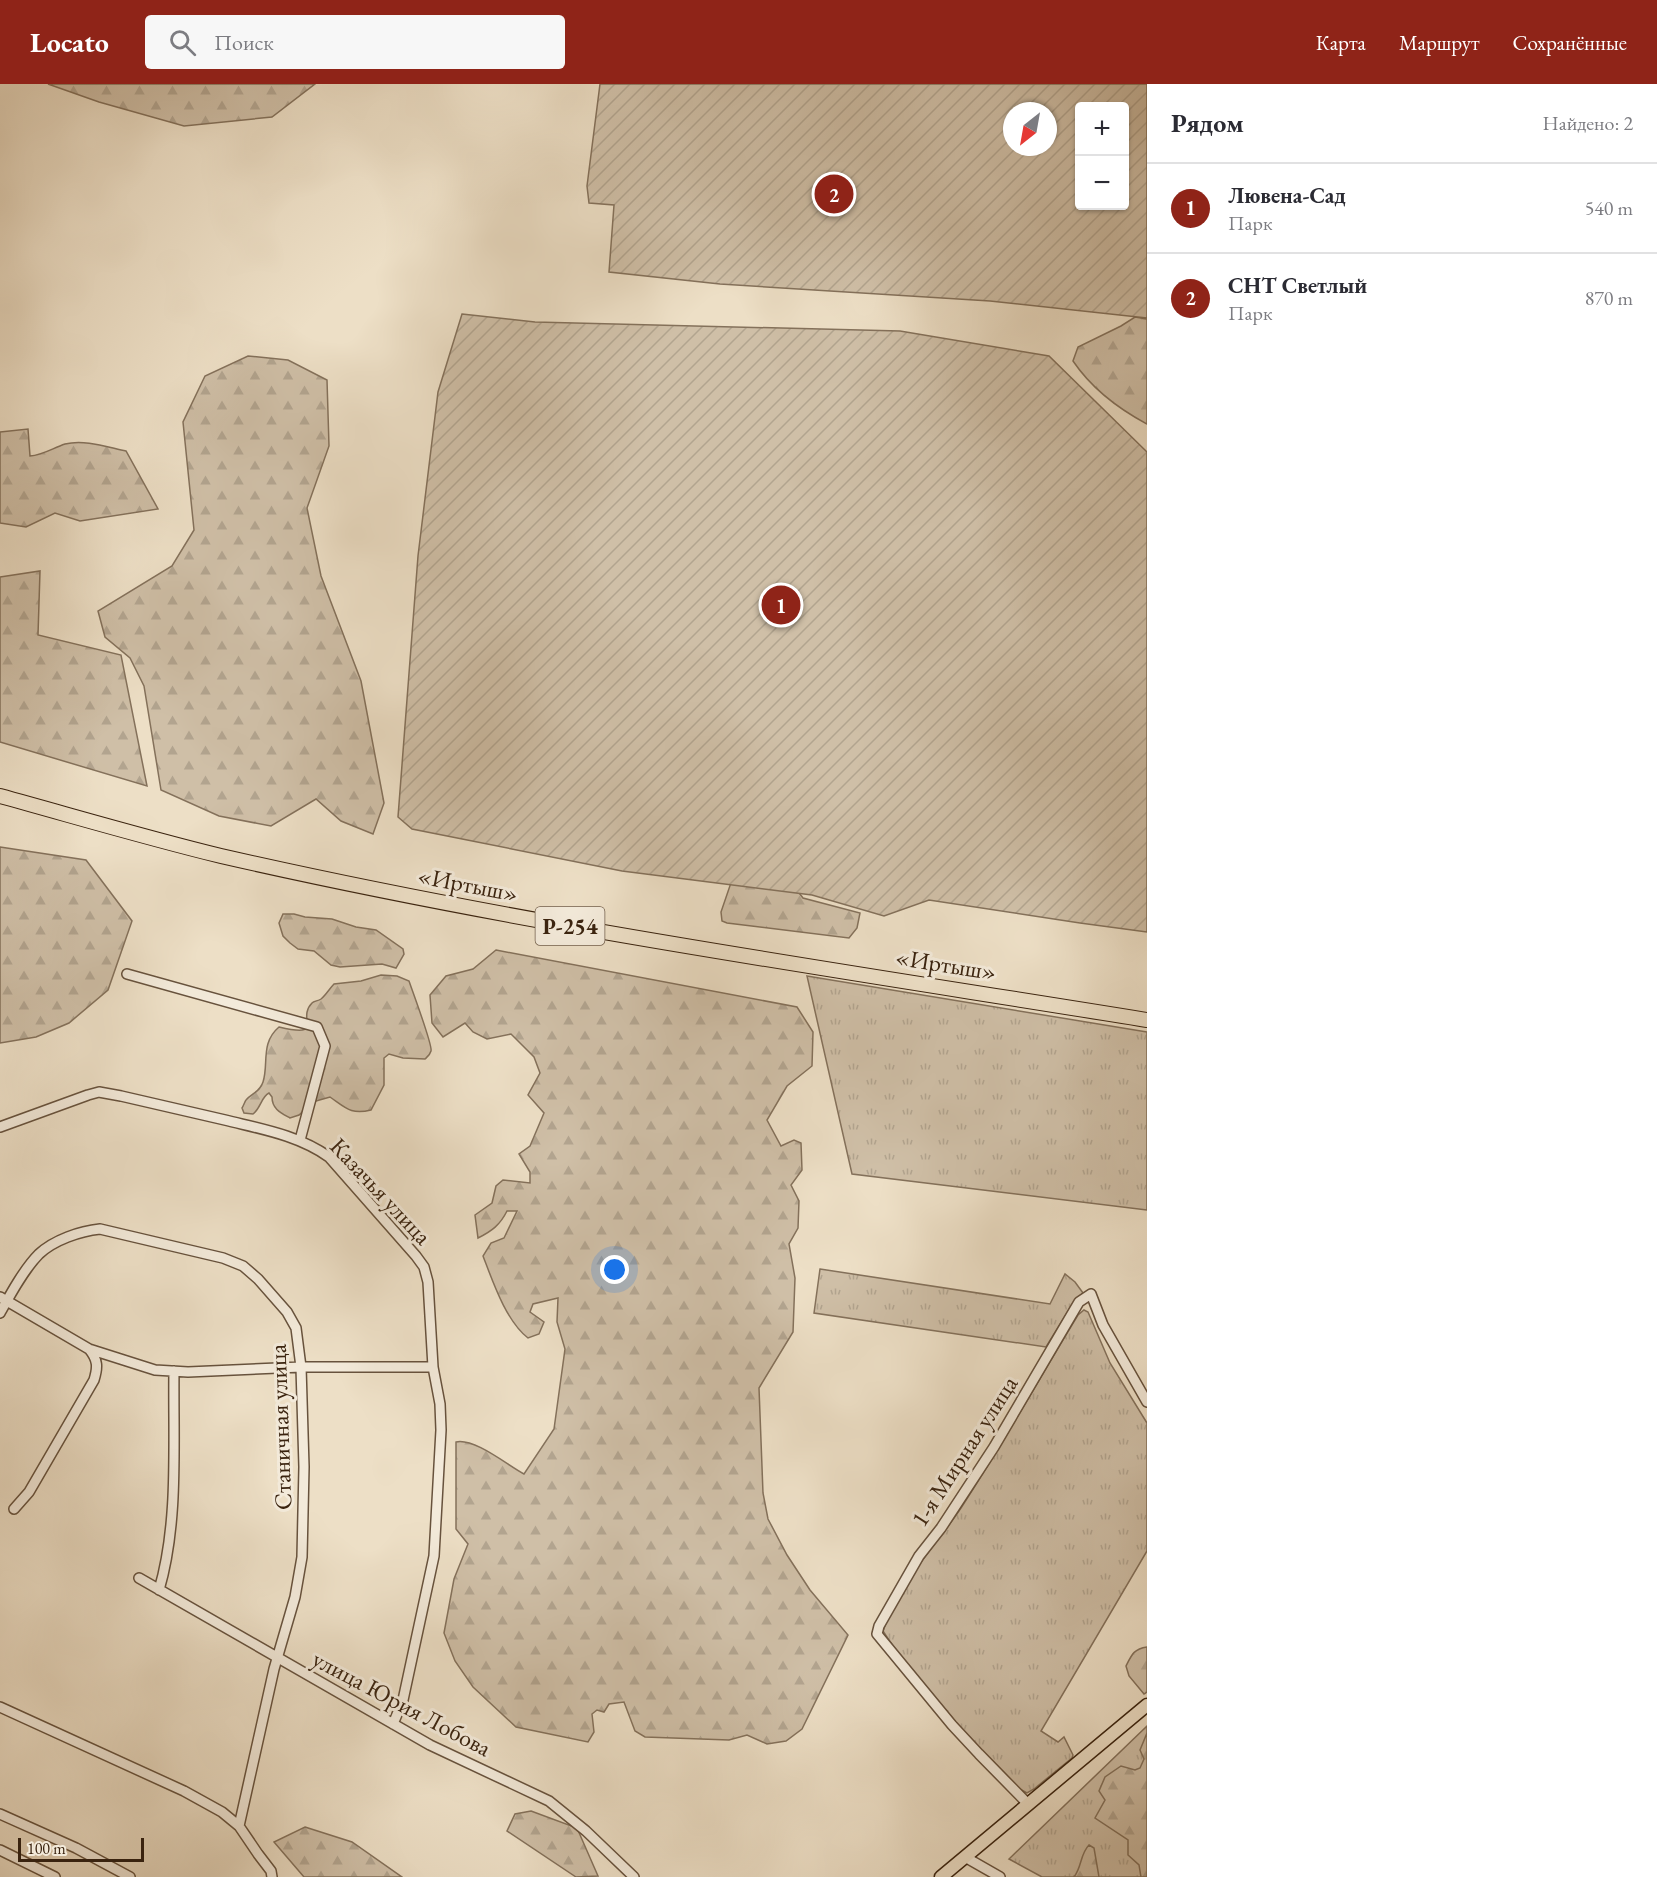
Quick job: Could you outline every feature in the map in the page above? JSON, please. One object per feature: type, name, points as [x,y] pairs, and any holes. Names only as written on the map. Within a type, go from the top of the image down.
[{"type":"highway","name":"«Иртыш»","points":[[0,796],[219,855],[483,910],[680,945],[1147,1020]]},
{"type":"main road","points":[[941,1877],[1147,1705]]},
{"type":"street","points":[[127,974],[317,1027],[325,1046],[300,1140]]},
{"type":"street","name":"Казачья улица","points":[[0,1127],[99,1092],[225,1120],[300,1140],[329,1157],[424,1267],[428,1282],[433,1367],[440,1404],[441,1430],[434,1556],[403,1700],[393,1724]]},
{"type":"street","name":"Станичная улица","points":[[0,1313],[4,1299],[40,1254],[82,1231],[100,1228],[223,1258],[243,1266],[258,1279],[287,1312],[296,1328],[301,1367],[304,1467],[302,1557],[295,1597],[278,1658],[240,1826]]},
{"type":"street","name":"1-я Мирная улица","points":[[1029,1804],[952,1725],[877,1634],[879,1626],[919,1556],[946,1522],[994,1447],[1079,1302],[1091,1294],[1103,1325],[1147,1402]]},
{"type":"street","points":[[4,1299],[89,1349],[155,1370],[433,1367]]},
{"type":"street","points":[[14,1509],[29,1492],[94,1380],[98,1369],[97,1358],[89,1349]]},
{"type":"street","points":[[159,1590],[165,1570],[170,1524],[174,1371]]},
{"type":"street","name":"улица Юрия Лобова","points":[[139,1578],[430,1745],[549,1801],[586,1831],[634,1877]]},
{"type":"street","points":[[0,1707],[184,1791],[222,1812],[240,1826],[246,1839],[271,1871],[272,1877]]},
{"type":"street","points":[[0,1814],[76,1848],[130,1877]]},
{"type":"street","points":[[0,1850],[55,1877]]},
{"type":"street","points":[[965,1857],[1000,1877]]},
{"type":"green space","points":[[48,84],[315,84],[272,117],[184,126],[99,102]]},
{"type":"green space","points":[[600,84],[1147,84],[1147,318],[990,301],[720,284],[609,272],[614,205],[589,203],[587,186]]},
{"type":"green space","points":[[462,314],[535,322],[900,331],[1049,356],[1147,452],[1147,932],[929,900],[884,916],[812,895],[622,871],[412,829],[398,817],[418,556],[438,392]]},
{"type":"green space","points":[[1135,317],[1147,319],[1147,424],[1106,397],[1073,361],[1078,347]]},
{"type":"green space","points":[[248,356],[288,360],[327,380],[329,446],[307,508],[321,576],[361,681],[384,803],[373,834],[341,821],[316,799],[271,826],[219,816],[161,790],[144,686],[130,658],[105,637],[98,611],[172,566],[194,530],[183,422],[205,376]]},
{"type":"green space","points":[[28,429],[30,456],[65,444],[80,442],[126,451],[158,509],[80,521],[55,513],[26,527],[0,523],[0,432]]},
{"type":"green space","points":[[40,571],[38,635],[121,655],[147,786],[0,742],[0,577]]},
{"type":"green space","points":[[0,847],[86,860],[132,921],[108,990],[69,1023],[36,1037],[0,1043]]},
{"type":"green space","points":[[736,868],[787,877],[803,898],[860,913],[857,928],[849,938],[722,921],[721,912]]},
{"type":"green space","points":[[283,914],[332,919],[356,927],[376,930],[403,949],[404,954],[396,968],[382,964],[340,967],[331,965],[314,951],[298,949],[283,936],[279,923]]},
{"type":"green space","points":[[496,950],[797,1007],[813,1032],[812,1066],[787,1086],[767,1120],[781,1146],[794,1140],[801,1143],[802,1170],[791,1185],[799,1201],[798,1228],[789,1244],[795,1278],[793,1332],[759,1388],[763,1493],[768,1519],[787,1555],[810,1590],[848,1635],[802,1729],[786,1741],[767,1744],[747,1735],[729,1740],[645,1737],[635,1731],[624,1702],[609,1704],[604,1712],[597,1710],[592,1714],[594,1732],[588,1742],[516,1727],[473,1687],[455,1661],[444,1633],[454,1579],[468,1544],[456,1529],[456,1442],[464,1442],[481,1448],[524,1474],[554,1429],[565,1349],[557,1322],[558,1298],[533,1304],[530,1312],[544,1322],[539,1334],[528,1338],[513,1322],[496,1289],[483,1256],[491,1243],[504,1238],[517,1211],[507,1211],[495,1227],[478,1238],[475,1215],[492,1203],[496,1186],[503,1180],[530,1183],[530,1172],[519,1154],[530,1146],[544,1113],[528,1095],[540,1073],[534,1057],[511,1034],[487,1039],[473,1032],[465,1023],[443,1037],[432,1023],[430,995],[446,976],[473,969]]},
{"type":"green space","points":[[381,975],[397,976],[409,981],[431,1047],[428,1057],[425,1059],[403,1058],[389,1054],[384,1058],[384,1085],[371,1110],[353,1111],[330,1097],[316,1101],[299,1115],[290,1118],[275,1108],[269,1093],[253,1114],[244,1113],[242,1108],[246,1101],[262,1085],[267,1047],[273,1033],[279,1027],[293,1030],[306,1028],[308,1009],[313,1002],[320,1000],[334,984],[361,981]]},
{"type":"green space","points":[[807,976],[1147,1032],[1147,1210],[852,1174]]},
{"type":"green space","points":[[820,1269],[1050,1304],[1065,1274],[1083,1293],[1075,1300],[1046,1347],[814,1313]]},
{"type":"green space","points":[[1084,1310],[1088,1312],[1110,1363],[1147,1423],[1147,1551],[1041,1731],[1058,1742],[1064,1737],[1073,1755],[1072,1758],[1027,1793],[1017,1787],[985,1757],[914,1674],[883,1631],[907,1582],[961,1508],[1078,1315]]},
{"type":"green space","points":[[1147,1647],[1147,1692],[1144,1694],[1129,1676],[1126,1666],[1134,1653]]},
{"type":"green space","points":[[1147,1726],[1147,1877],[1042,1877],[1009,1859]]},
{"type":"green space","points":[[1147,1733],[1147,1877],[1141,1877],[1139,1865],[1128,1855],[1128,1840],[1095,1818],[1105,1800],[1099,1791],[1105,1777],[1121,1766],[1135,1770],[1140,1768],[1144,1759],[1140,1750]]},
{"type":"green space","points":[[531,1811],[577,1828],[598,1876],[576,1877],[507,1831],[515,1814]]},
{"type":"green space","points":[[305,1827],[352,1842],[402,1877],[304,1877],[274,1842]]},
{"type":"green space","points":[[1089,1845],[1094,1848],[1099,1877],[1074,1877],[1084,1852]]},
{"type":"place","name":"СНТ Светлый","points":[[834,194]]},
{"type":"place","name":"Лювена-Сад","points":[[781,605]]}]
